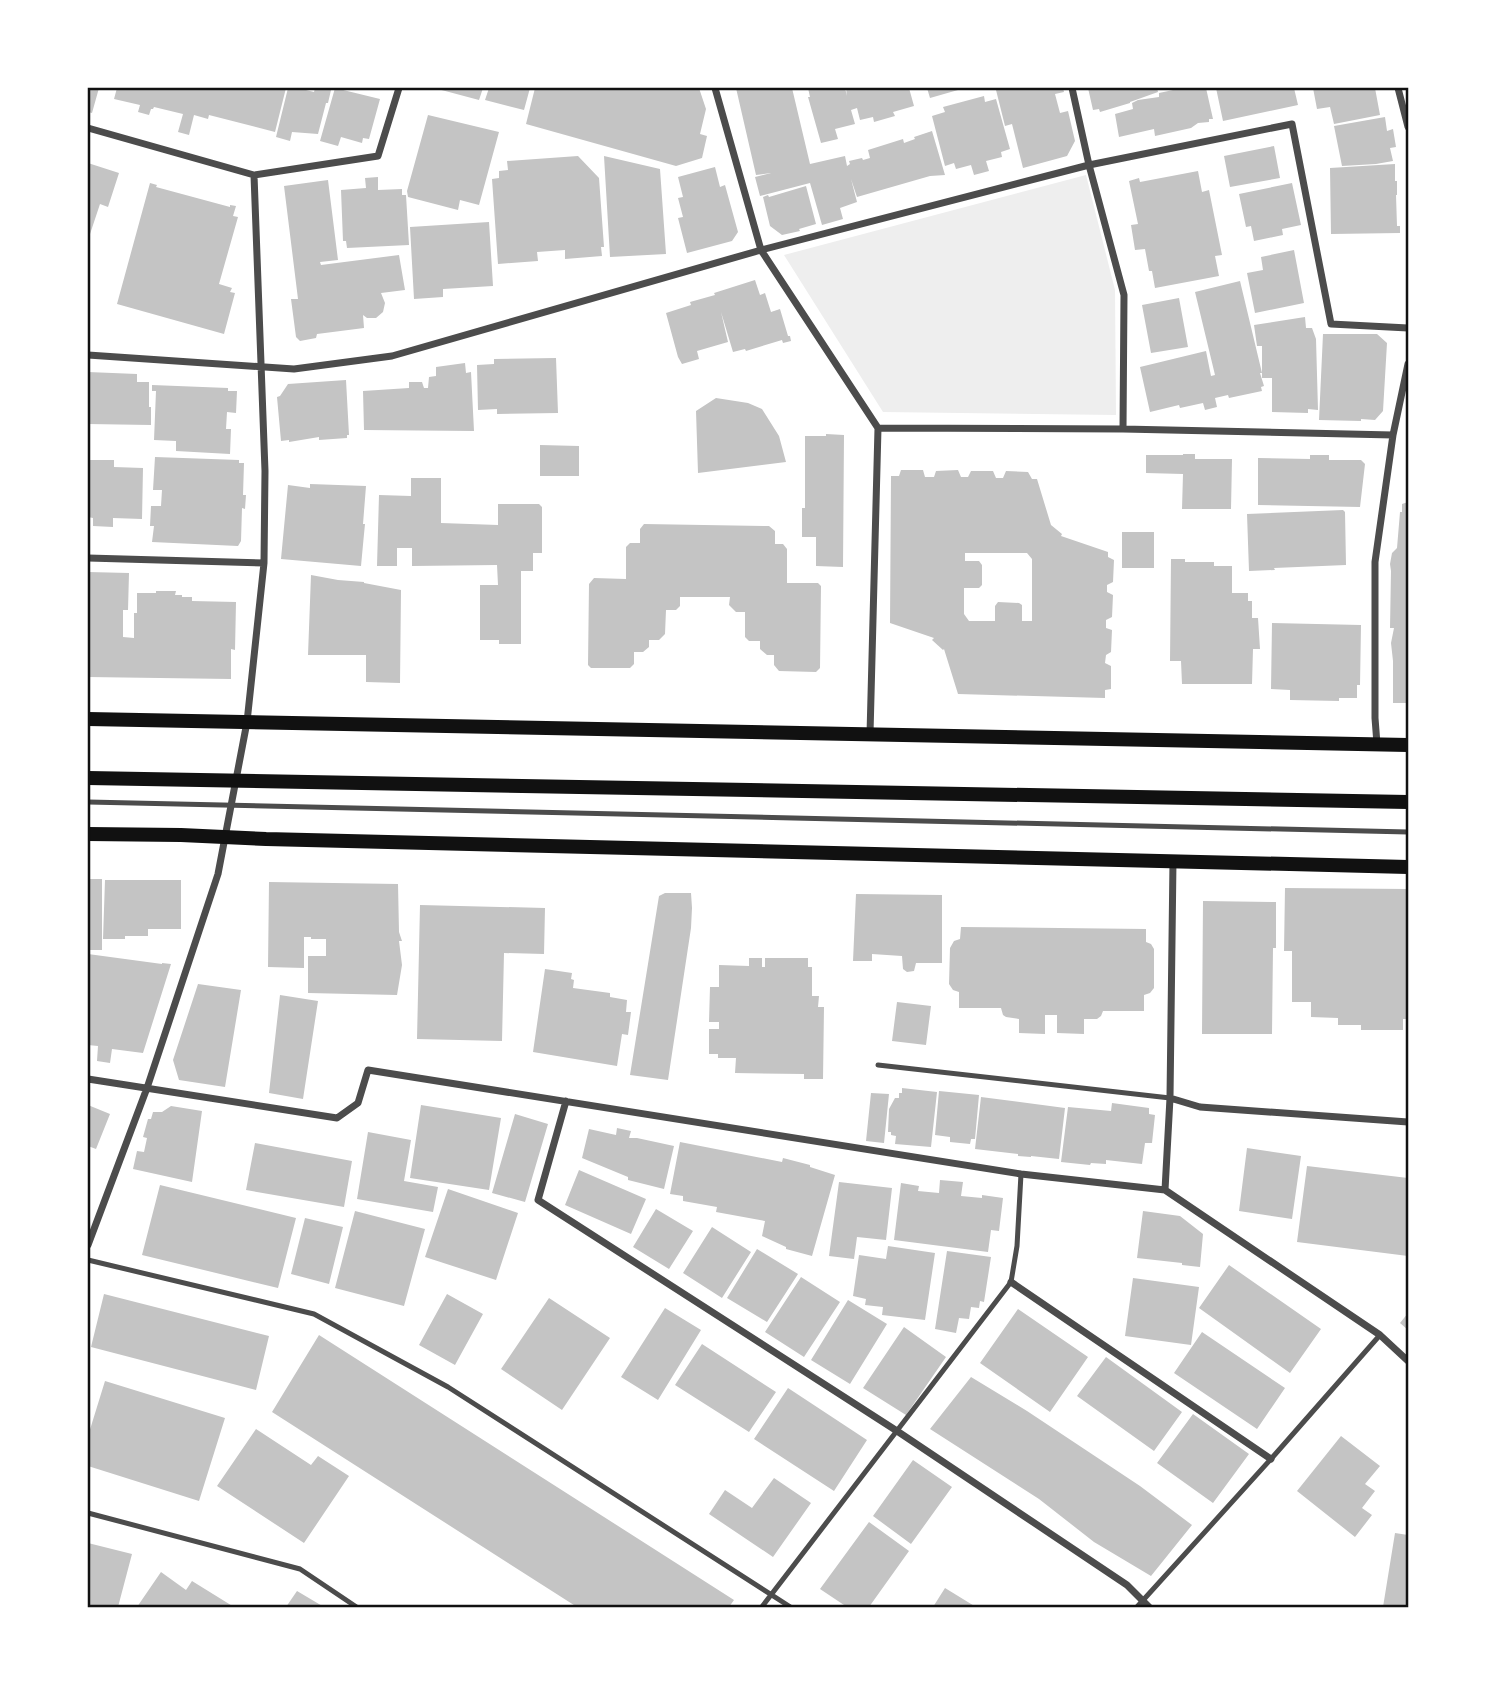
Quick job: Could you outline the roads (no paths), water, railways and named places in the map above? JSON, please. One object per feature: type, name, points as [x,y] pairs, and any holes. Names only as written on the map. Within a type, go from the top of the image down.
[{"type":"main road","points":[[88,719],[1409,744]]},
{"type":"main road","points":[[88,778],[1409,802]]},
{"type":"main road","points":[[88,834],[1409,867]]},
{"type":"street","points":[[88,128],[254,175],[378,156],[399,88]]},
{"type":"street","points":[[715,88],[761,250],[878,428],[870,734]]},
{"type":"street","points":[[1072,88],[1089,165],[1124,295],[1123,429]]},
{"type":"street","points":[[1398,88],[1409,127]]},
{"type":"street","points":[[88,355],[294,369],[391,356],[761,250],[1089,165],[1292,124],[1331,324],[1409,328]]},
{"type":"street","points":[[88,1245],[147,1088],[218,874],[247,722],[264,563],[265,471],[254,175]]},
{"type":"street","points":[[1377,744],[1375,562],[1393,435],[1409,364]]},
{"type":"street","points":[[878,428],[1123,429],[1393,435]]},
{"type":"street","points":[[88,558],[264,563]]},
{"type":"street","points":[[1164,1190],[1170,1098],[1173,861]]},
{"type":"street","points":[[88,1079],[337,1118],[358,1103],[368,1070],[1021,1174],[1164,1190],[1380,1335],[1409,1361]]},
{"type":"street","points":[[1170,1098],[1199,1107],[1409,1122]]},
{"type":"street","points":[[566,1101],[538,1200],[897,1431],[1128,1585],[1150,1608]]},
{"type":"street","points":[[1011,1282],[1271,1459]]},
{"type":"lane","points":[[88,802],[1409,832]]},
{"type":"lane","points":[[878,1065],[1170,1098]]},
{"type":"lane","points":[[761,1608],[1011,1282],[1017,1246],[1021,1174]]},
{"type":"lane","points":[[88,1260],[314,1314],[448,1387],[792,1608]]},
{"type":"lane","points":[[1136,1608],[1380,1335]]},
{"type":"lane","points":[[88,1513],[300,1569],[358,1608]]}]
